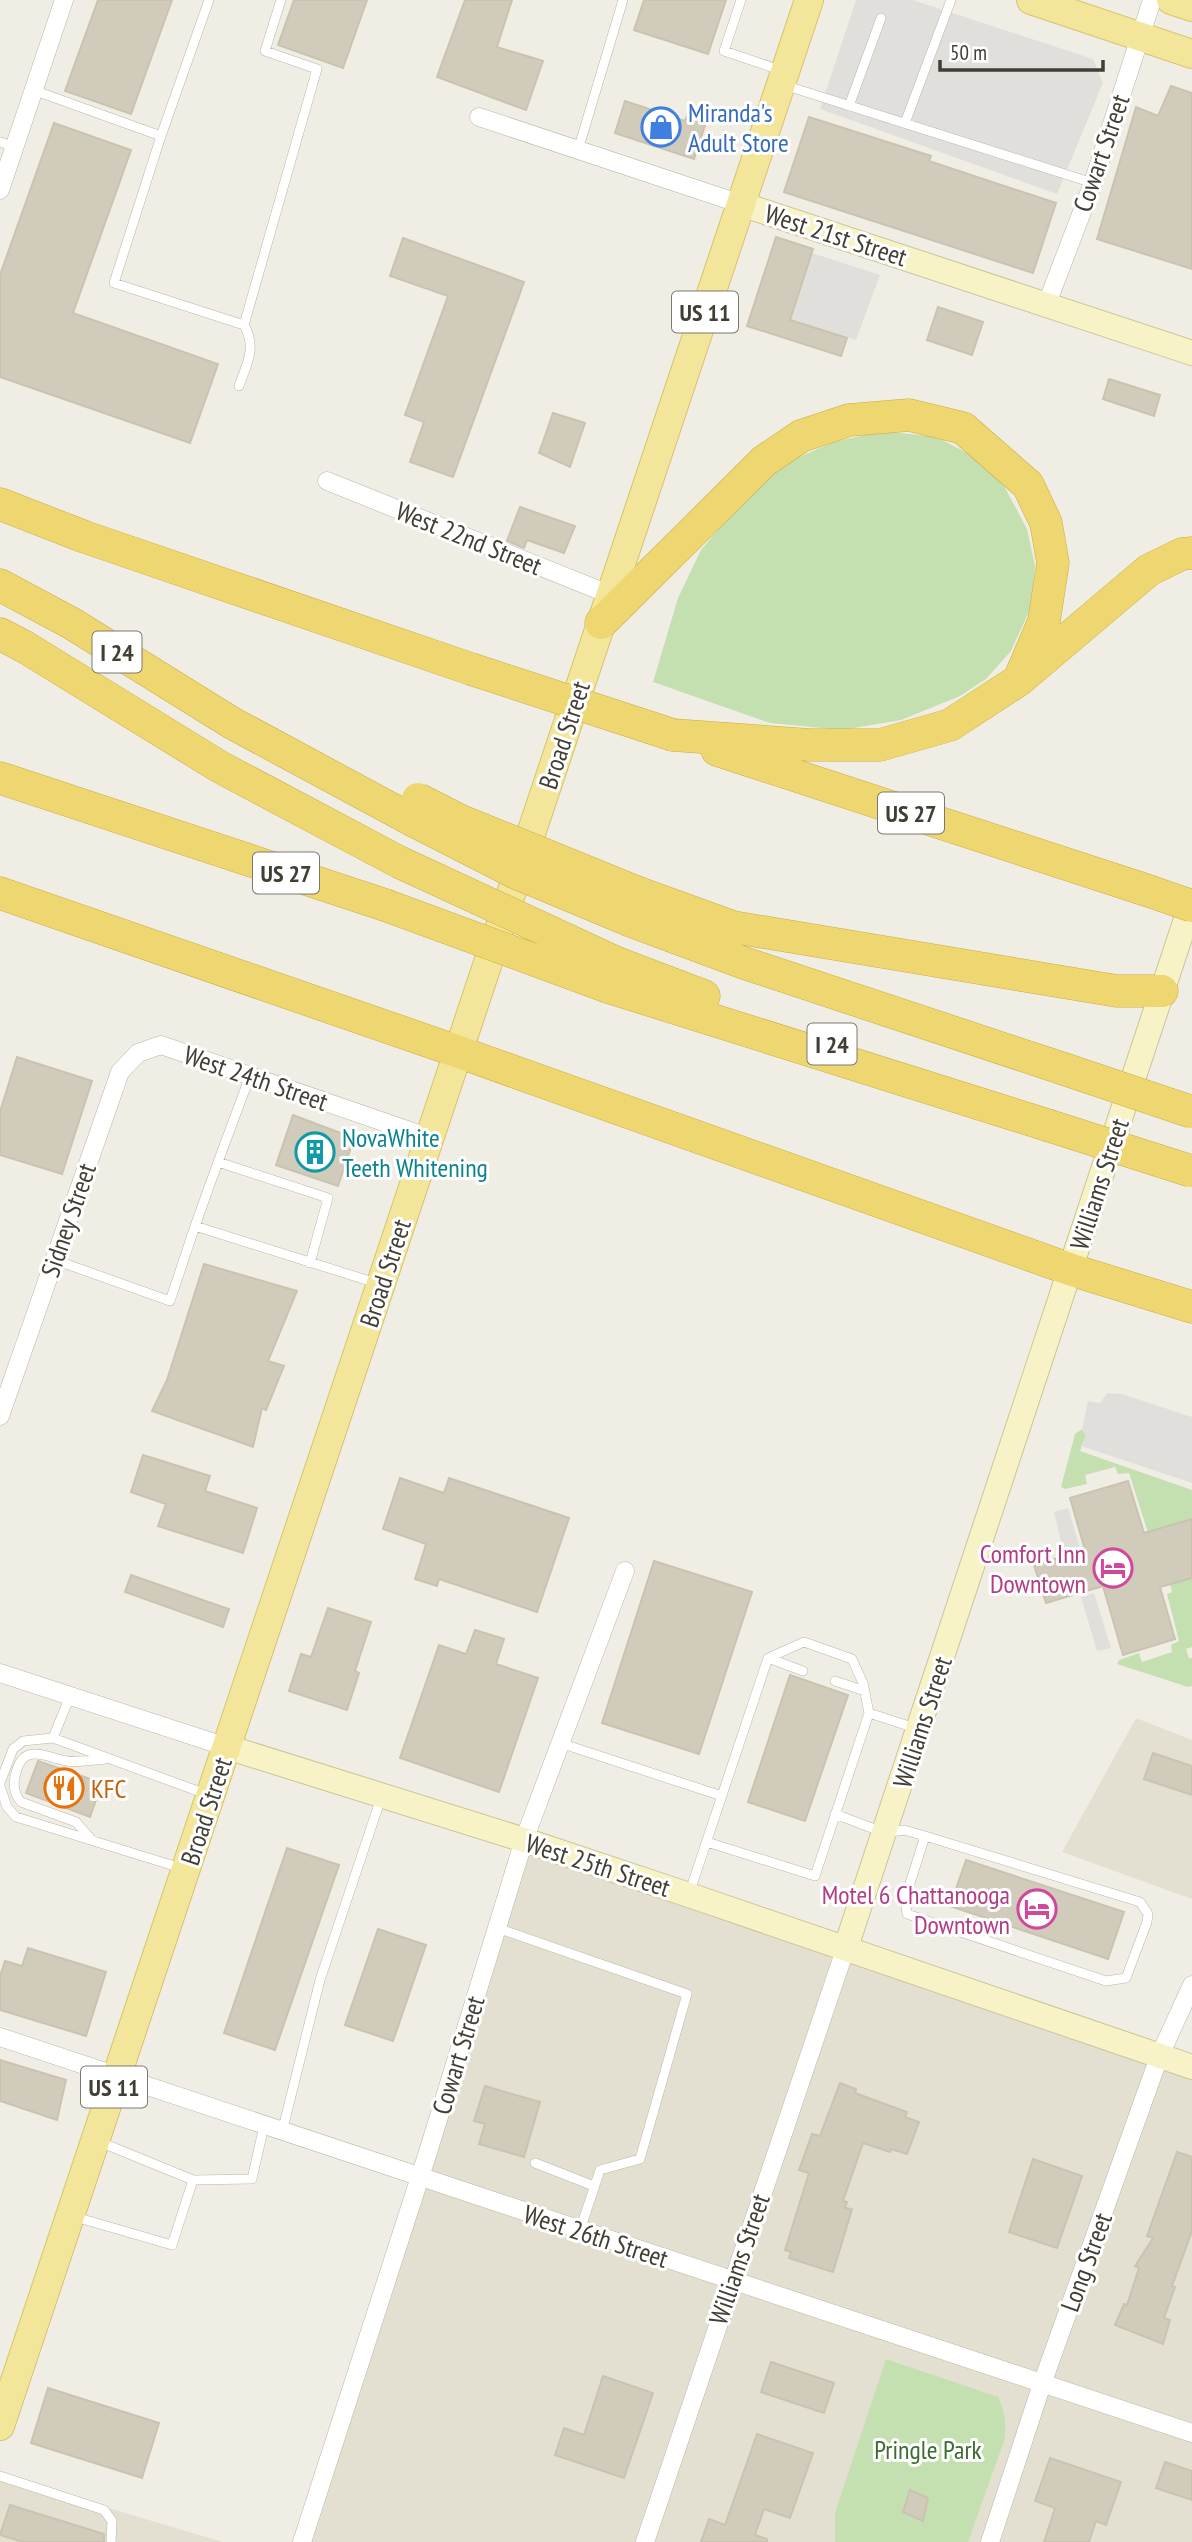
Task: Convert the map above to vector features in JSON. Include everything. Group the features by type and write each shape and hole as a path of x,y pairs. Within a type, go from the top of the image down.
{"highway":[{"path":"606,609 764,461 801,436 849,420 909,415 963,428 1028,485 1046,523 1053,563 1044,621 1019,680"},
{"name":"US 27","path":"0,504 136,555 471,669 1192,903"},
{"path":"673,735 810,745 880,745 950,725 1019,680 1149,570 1182,554 1192,553"},
{"name":"I 24","path":"0,585 415,810 516,873 635,907 744,963 1192,1112"},
{"name":"I 24","path":"0,634 26,647 220,767 612,975"},
{"name":"US 27","path":"0,778 386,905 612,975 1047,1125 1191,1171"},
{"path":"0,893 459,1052 1072,1270 1192,1307"},
{"path":"635,907 733,927 1117,991 1161,991"}],"main road":[{"path":"1031,0 1192,54"},
{"path":"1171,0 1192,7"},
{"name":"Broad Street","path":"0,2426 6,2390 70,2216 117,2077 783,78 805,3"}],"street":[{"path":"0,190 7,144 33,90 64,0"},
{"name":"Cowart Street","path":"1046,306 1093,183 1152,0"},
{"name":"West 21st Street","path":"480,117 1192,353"},
{"name":"West 22nd Street","path":"327,481 606,609"},
{"name":"Williams Street","path":"645,2542 920,1729 1192,903"},
{"name":"West 24th Street","path":"161,1045 430,1138"},
{"name":"Sidney Street","path":"0,1416 120,1072 138,1053 161,1045"},
{"name":"Cowart Street","path":"302,2542 524,1840 625,1571"},
{"name":"West 25th Street","path":"0,1673 524,1840 846,1947 1192,2067"},
{"name":"Long Street","path":"990,2542 1042,2384 1159,2057 1192,1985"},
{"name":"West 26th Street","path":"0,2037 1192,2433"}],"lane":[{"path":"209,0 161,136 114,283 244,326 252,338 250,354 239,386"},
{"path":"244,326 317,69 264,51 281,0"},
{"path":"578,150 623,0"},
{"path":"741,0 724,51 849,106 1093,183"},
{"path":"905,123 951,0"},
{"path":"849,106 881,18"},
{"path":"33,90 161,136"},
{"path":"55,1260 170,1301 250,1076"},
{"path":"218,1162 328,1198 310,1263"},
{"path":"195,1226 381,1285"},
{"path":"689,1895 706,1842 768,1658 804,1642 852,1659 865,1691 869,1713 815,1876 706,1842"},
{"path":"768,1658 803,1671"},
{"path":"835,1681 865,1691"},
{"path":"53,1738 69,1696"},
{"path":"869,1713 920,1729"},
{"path":"186,1870 16,1816 7,1807 0,1785 2,1773 13,1749 23,1741 53,1738 211,1795"},
{"path":"560,1743 722,1796"},
{"path":"91,1839 76,1822 21,1802 14,1790 16,1771 22,1761 31,1754 43,1753 67,1761 110,1759"},
{"path":"282,2132 320,1980 382,1796"},
{"path":"835,1814 885,1833 904,1829 1140,1902 1148,1914 1147,1922 1126,1978 1106,1981 907,1914 905,1899 925,1836"},
{"path":"497,1928 687,1994 640,2159 600,2170 580,2230"},
{"path":"95,2141 193,2180 251,2179 264,2126"},
{"path":"535,2163 594,2186"},
{"path":"70,2216 172,2245 193,2180"},
{"path":"0,2476 104,2510 113,2521 111,2542"}],"shaded area":[{"path":"856,0 913,0 1093,59 1103,83 1057,194 820,109"},
{"path":"812,253 880,275 856,340 790,320"},
{"path":"1107,1393 1122,1394 1192,1417 1192,1483 1081,1446 1086,1435 1082,1429 1088,1401 1100,1403"},
{"path":"1068,1508 1080,1548 1064,1553 1054,1512"},
{"path":"1094,1593 1111,1648 1097,1651 1081,1597"},
{"path":"1136,1718 1192,1740 1192,1899 1062,1852"},
{"path":"524,1840 1192,2067 1192,2542 302,2542"},
{"path":"0,2476 223,2542 0,2542"}],"green space":[{"path":"882,431 936,437 973,456 1002,482 1027,529 1035,566 1031,607 1011,651 986,679 960,696 901,720 842,730 770,723 653,682 678,598 701,550 741,503 780,465 834,442"},
{"path":"1082,1429 1086,1435 1080,1451 1192,1490 1192,1519 1156,1529 1151,1542 1129,1473 1118,1474 1115,1467 1085,1475 1087,1484 1065,1489 1061,1487 1075,1434"},
{"path":"1192,1578 1192,1647 1186,1649 1189,1658 1192,1658 1192,1686 1117,1664 1119,1660 1139,1653 1142,1662 1172,1652 1171,1645 1179,1641 1167,1594 1172,1592 1170,1584"},
{"name":"Pringle Park","path":"886,2359 998,2397 1005,2418 1004,2441 968,2542 835,2542 835,2513"}],"building":[{"path":"98,0 172,0 131,114 65,91"},
{"path":"294,0 367,0 343,68 278,45"},
{"path":"465,0 512,0 497,47 543,61 526,110 437,77"},
{"path":"644,0 726,0 708,54 634,30"},
{"path":"1171,86 1192,93 1192,269 1097,239 1136,107 1158,116"},
{"name":"Miranda's Adult Store","path":"625,101 685,121 689,110 708,116 694,159 615,133"},
{"path":"809,117 931,156 929,161 1056,203 1033,273 784,192"},
{"path":"54,123 131,150 73,313 218,364 190,443 0,377 0,275"},
{"path":"776,237 813,249 790,320 847,338 841,356 747,326"},
{"path":"403,238 524,282 453,477 410,462 424,422 405,415 448,296 390,276"},
{"path":"938,307 983,322 972,355 927,340"},
{"path":"1109,379 1160,395 1154,416 1103,399"},
{"path":"553,413 585,423 570,467 539,453"},
{"path":"520,507 575,526 564,553 527,540 524,548 507,541"},
{"path":"17,1057 92,1081 62,1174 0,1155 0,1112"},
{"name":"NovaWhite Teeth Whitening","path":"293,1115 354,1138 338,1186 276,1165"},
{"path":"204,1264 297,1291 268,1361 284,1366 266,1410 262,1408 253,1447 152,1411 167,1380"},
{"path":"143,1455 210,1476 205,1491 257,1508 243,1553 158,1526 166,1504 131,1492"},
{"path":"400,1478 444,1493 449,1478 569,1518 537,1612 439,1579 437,1586 415,1579 426,1544 383,1529"},
{"name":"Comfort Inn Downtown","path":"1128,1481 1144,1533 1192,1519 1192,1578 1160,1587 1175,1639 1123,1655 1103,1586 1046,1603 1034,1565 1085,1550 1070,1498"},
{"path":"654,1561 752,1592 699,1754 602,1723"},
{"path":"131,1575 229,1609 223,1627 125,1592"},
{"path":"328,1608 371,1622 355,1671 359,1673 347,1710 289,1691 301,1654 311,1657"},
{"path":"475,1630 504,1639 496,1664 538,1678 499,1792 400,1758 439,1645 466,1654"},
{"path":"790,1675 848,1695 805,1821 748,1802"},
{"path":"1153,1753 1192,1766 1192,1795 1144,1779"},
{"name":"KFC","path":"38,1761 102,1783 90,1817 26,1793"},
{"path":"287,1848 339,1865 275,2050 224,2033"},
{"name":"Motel 6 Chattanooga Downtown","path":"966,1860 1124,1912 1108,1959 950,1906"},
{"path":"378,1929 426,1945 393,2041 345,2025"},
{"path":"28,1948 106,1972 86,2036 0,2010 0,1976 5,1961 22,1966"},
{"path":"0,2060 66,2080 57,2120 0,2101"},
{"path":"840,2083 856,2089 855,2093 907,2112 905,2117 919,2122 907,2154 891,2149 890,2152 863,2143 843,2201 847,2202 845,2208 852,2209 833,2272 789,2258 791,2252 785,2250 809,2173 799,2170 812,2134 820,2136"},
{"path":"485,2086 540,2102 524,2157 479,2144 485,2124 474,2121"},
{"path":"1177,2152 1192,2157 1192,2231 1172,2286 1175,2287 1164,2318 1170,2320 1163,2344 1115,2325 1124,2304 1127,2305 1139,2268 1135,2266 1153,2238 1147,2236"},
{"path":"1033,2159 1082,2176 1057,2248 1009,2232"},
{"path":"771,2362 834,2383 824,2413 761,2392"},
{"path":"603,2376 653,2393 624,2478 555,2455 564,2428 584,2435"},
{"path":"48,2388 159,2423 142,2478 31,2443"},
{"path":"757,2434 813,2453 790,2518 764,2509 755,2535 767,2539 767,2542 701,2542 709,2519 725,2525"},
{"path":"1050,2458 1121,2482 1106,2525 1096,2521 1089,2542 1044,2542 1055,2508 1035,2501"},
{"path":"1165,2462 1192,2471 1192,2500 1156,2488"},
{"path":"910,2490 928,2498 923,2521 903,2512"},
{"path":"10,2505 104,2534 104,2542 23,2542 0,2535"}],"place":[{"name":"Miranda's Adult Store","path":"661,127"},
{"name":"NovaWhite Teeth Whitening","path":"315,1152"},
{"name":"Comfort Inn Downtown","path":"1113,1568"},
{"name":"KFC","path":"64,1788"},
{"name":"Motel 6 Chattanooga Downtown","path":"1037,1909"}]}
